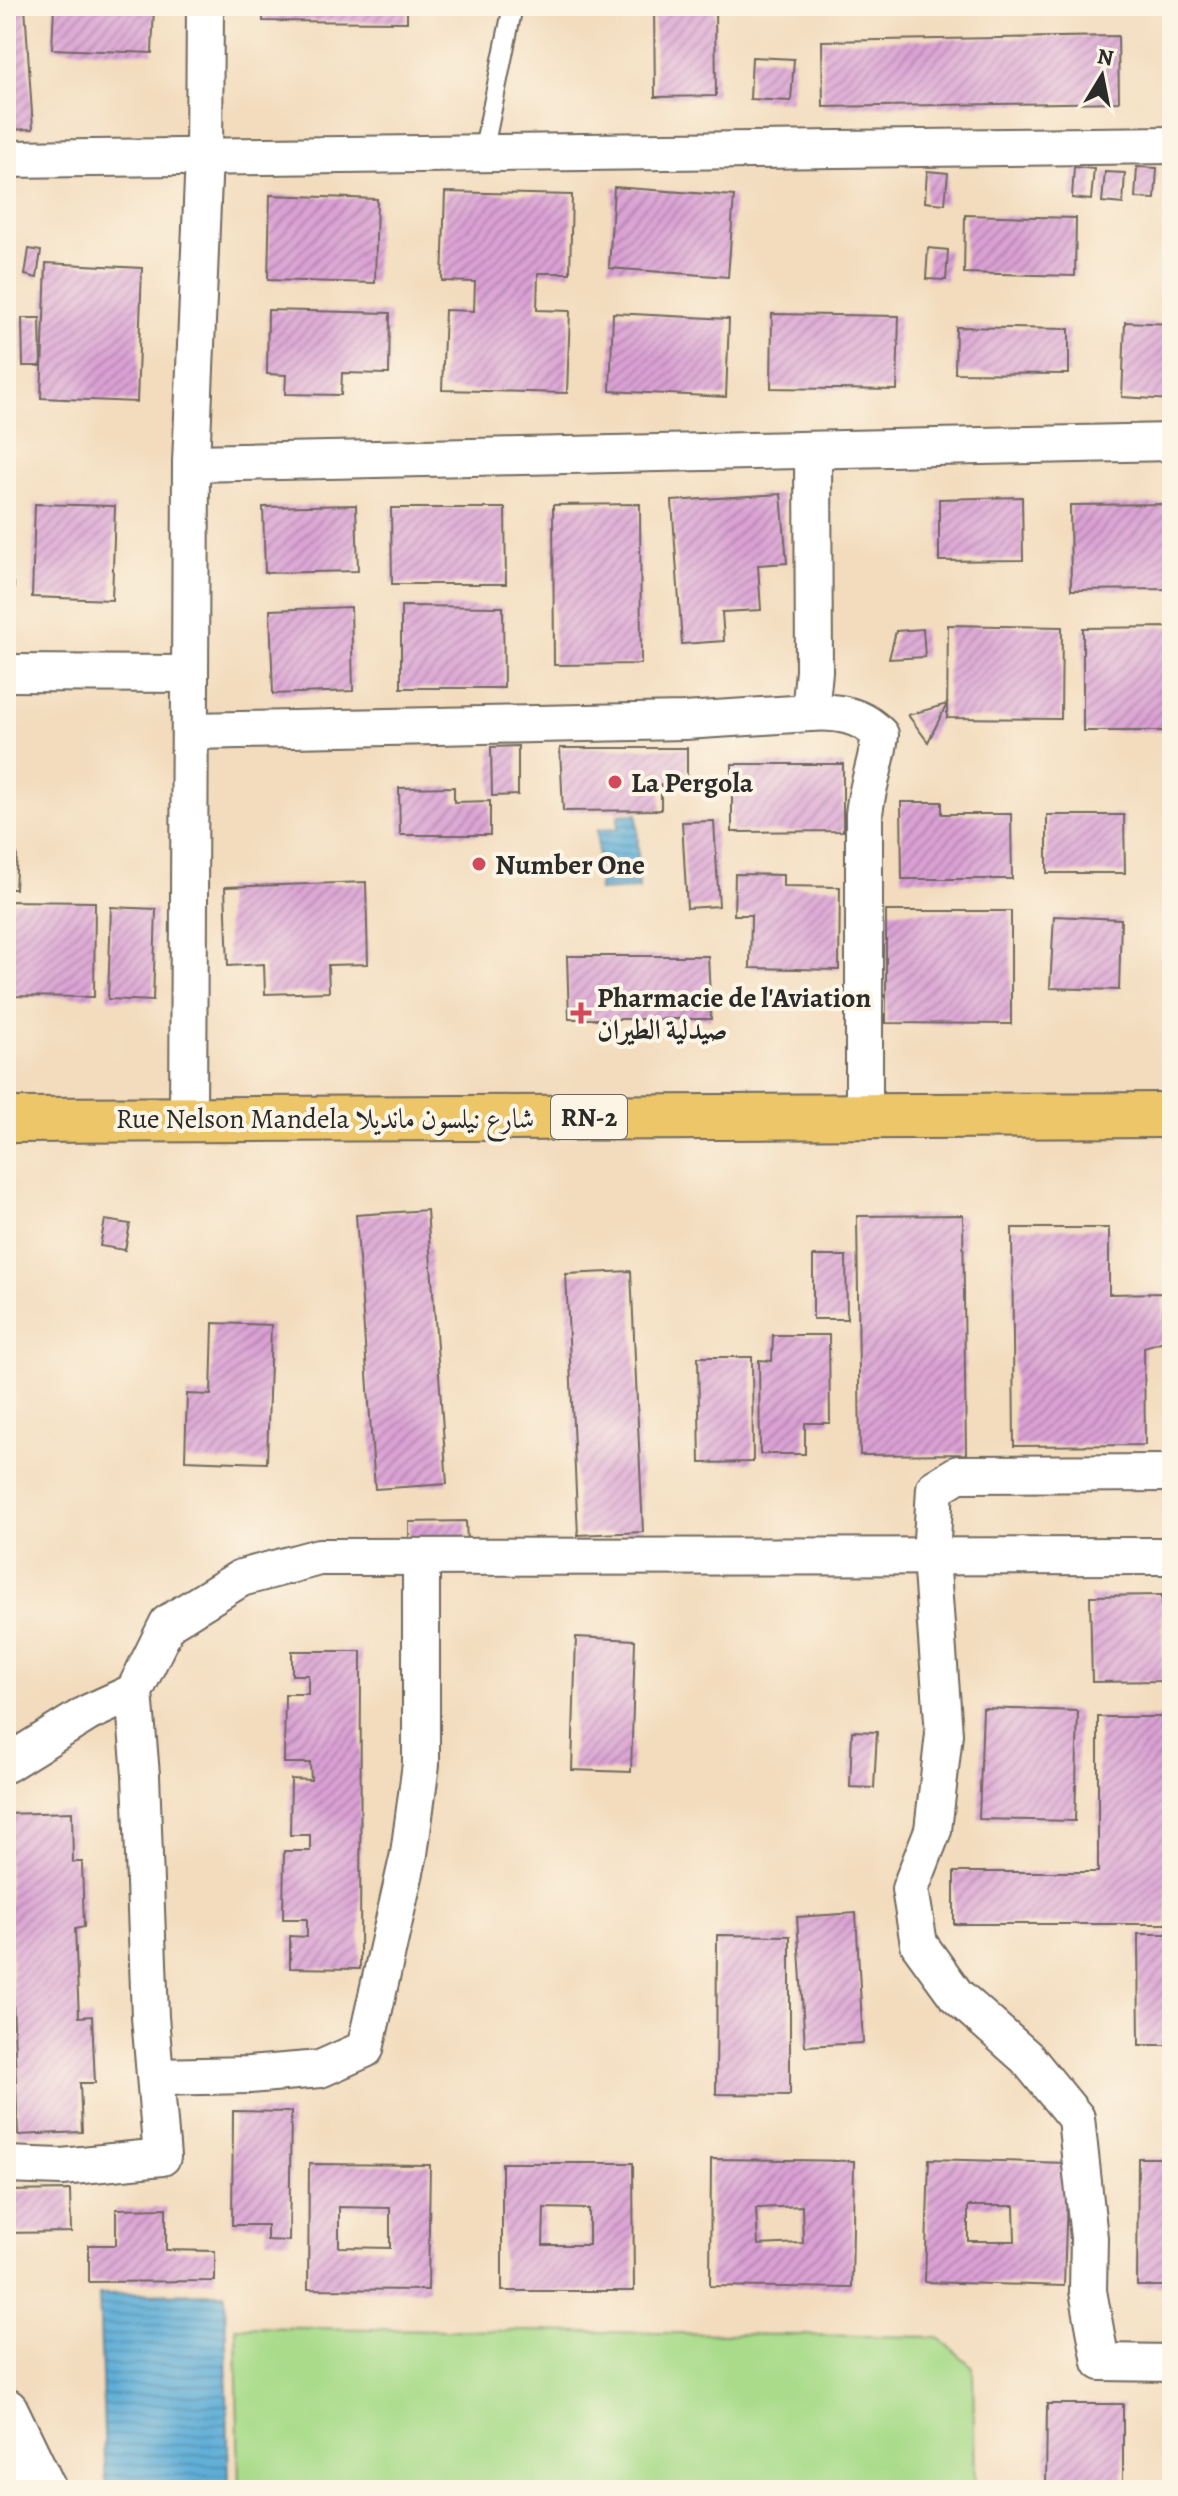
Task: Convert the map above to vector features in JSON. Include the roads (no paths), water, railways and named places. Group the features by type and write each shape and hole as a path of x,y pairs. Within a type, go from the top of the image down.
{"main road":[{"name":"Rue Nelson Mandela شارع نيلسون مانديلا","path":"6,1120 1172,1115"}],"street":[{"path":"188,1119 191,463 204,156 205,6"},
{"path":"6,159 1172,145"},
{"path":"191,463 1172,442"},
{"path":"810,713 814,671 813,450"},
{"path":"6,673 189,674"},
{"path":"191,731 684,721 829,711 869,723 880,735 878,754 866,790 864,814 864,1116"},
{"path":"1172,1473 958,1474 935,1488 931,1557 944,1734 933,1830 910,1889 919,1944 956,1995 1027,2058 1076,2118 1089,2238 1088,2291 1101,2362 1172,2363"},
{"path":"6,2165 62,2167 162,2157 149,2002 141,1775 134,1692 168,1623 241,1578 319,1557 1172,1556"},
{"path":"156,2077 249,2075 320,2069 365,2049 409,1854 421,1764 421,1558"},
{"path":"6,1764 88,1713 134,1692"},
{"path":"6,2411 44,2490"}],"lane":[{"path":"483,153 513,6"}],"water":[{"path":"637,814 639,889 599,891 597,830 618,829 618,815"},
{"path":"225,2293 229,2490 106,2490 99,2294"}],"place":[{"name":"La Pergola","path":"615,782"},
{"name":"Number One","path":"479,864"},
{"name":"Pharmacie de l'Aviation صيدلية الطيران","path":"581,1013"}]}
